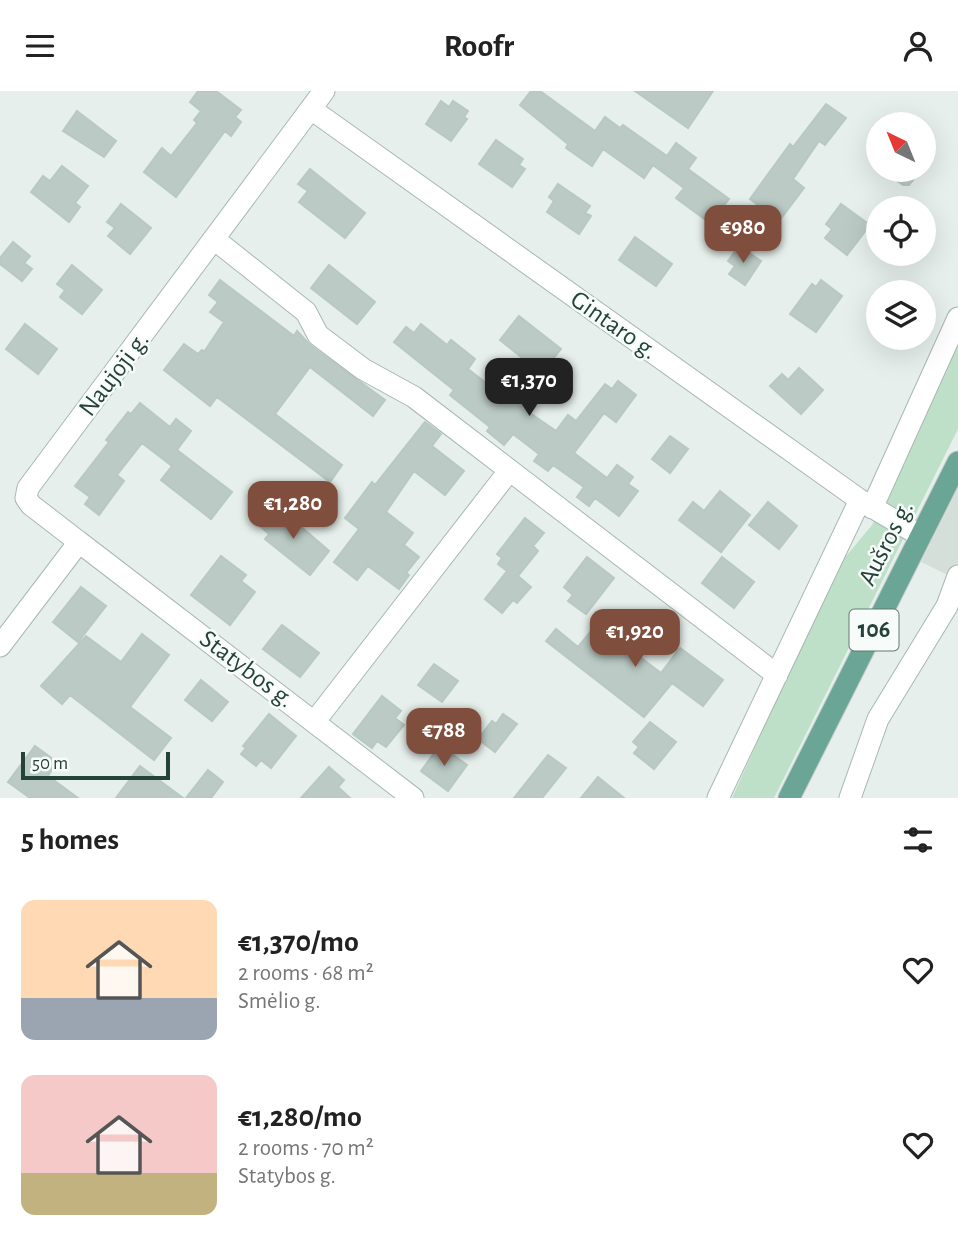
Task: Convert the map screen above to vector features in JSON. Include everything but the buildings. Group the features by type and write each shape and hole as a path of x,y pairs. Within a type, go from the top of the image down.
{"main road":[{"name":"Aušros g.","path":"789,798 958,462"}],"street":[{"name":"Naujoji g.","path":"79,542 31,505 26,498 28,488 324,91"},
{"name":"Gintaro g.","path":"311,109 866,504 921,536"},
{"path":"214,239 306,312 318,334 363,369 414,397 777,675"},
{"path":"718,798 844,528 866,504 958,318"},
{"path":"316,721 509,471"},
{"path":"0,646 79,542"},
{"name":"Statybos g.","path":"79,542 316,721 413,798"},
{"path":"850,798 878,719 947,606 958,576"}],"shaded area":[{"path":"958,488 958,580 921,562"}],"green space":[{"path":"958,337 958,429 774,798 732,798 837,567 872,525"}]}
